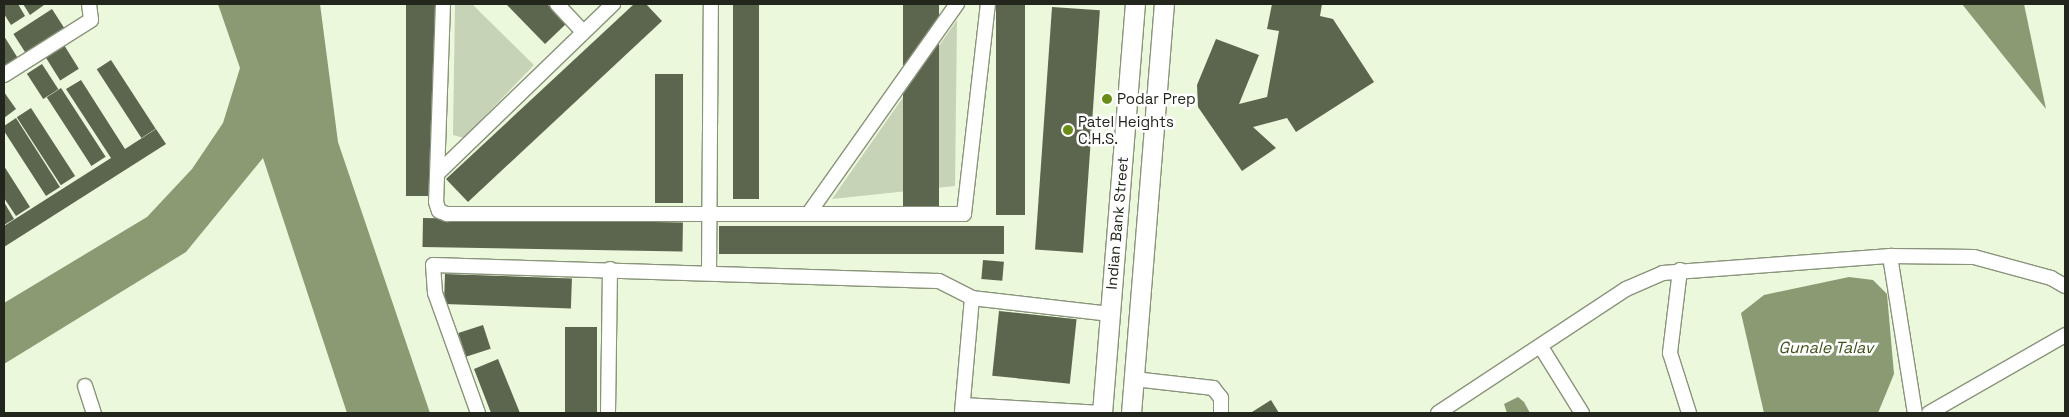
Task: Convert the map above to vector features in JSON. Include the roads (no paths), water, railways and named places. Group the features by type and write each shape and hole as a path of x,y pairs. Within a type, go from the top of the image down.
{"street":[{"path":"4,74 91,20 89,4"},
{"path":"443,4 436,202 439,211 447,214 964,214 988,4"},
{"path":"557,4 584,32"},
{"path":"437,174 613,4"},
{"path":"709,272 711,4"},
{"path":"808,213 956,4"},
{"name":"Indian Bank Street","path":"1102,413 1134,4"},
{"name":"Indian Bank Street","path":"1131,413 1164,4"},
{"path":"1890,256 1915,413"},
{"path":"1438,413 1541,347 1626,289 1663,273 1680,270 1890,256 1974,257 2051,278 2065,286"},
{"path":"478,413 435,293 433,265 709,272 940,281 972,298 1110,314"},
{"path":"608,413 610,269"},
{"path":"1680,270 1670,353 1688,413"},
{"path":"972,298 962,409 1102,413"},
{"path":"1930,413 2065,335"},
{"path":"1541,347 1582,413"},
{"path":"1134,379 1212,388 1221,398 1221,413"},
{"path":"85,386 94,413"}],"water":[{"path":"218,4 320,4 338,142 430,413 347,413 263,158 186,252 4,364 4,303 147,217 192,169 223,123 240,68"},
{"path":"1962,4 2024,4 2046,109"},
{"name":"Gunale Talav","path":"1849,277 1873,280 1887,294 1894,374 1878,413 1764,413 1741,313 1764,295"},
{"path":"1518,397 1524,402 1530,413 1507,413 1504,404"}],"place":[{"name":"Podar Prep","path":"1107,99"},
{"name":"Patel Heights C.H.S.","path":"1068,130"}]}
